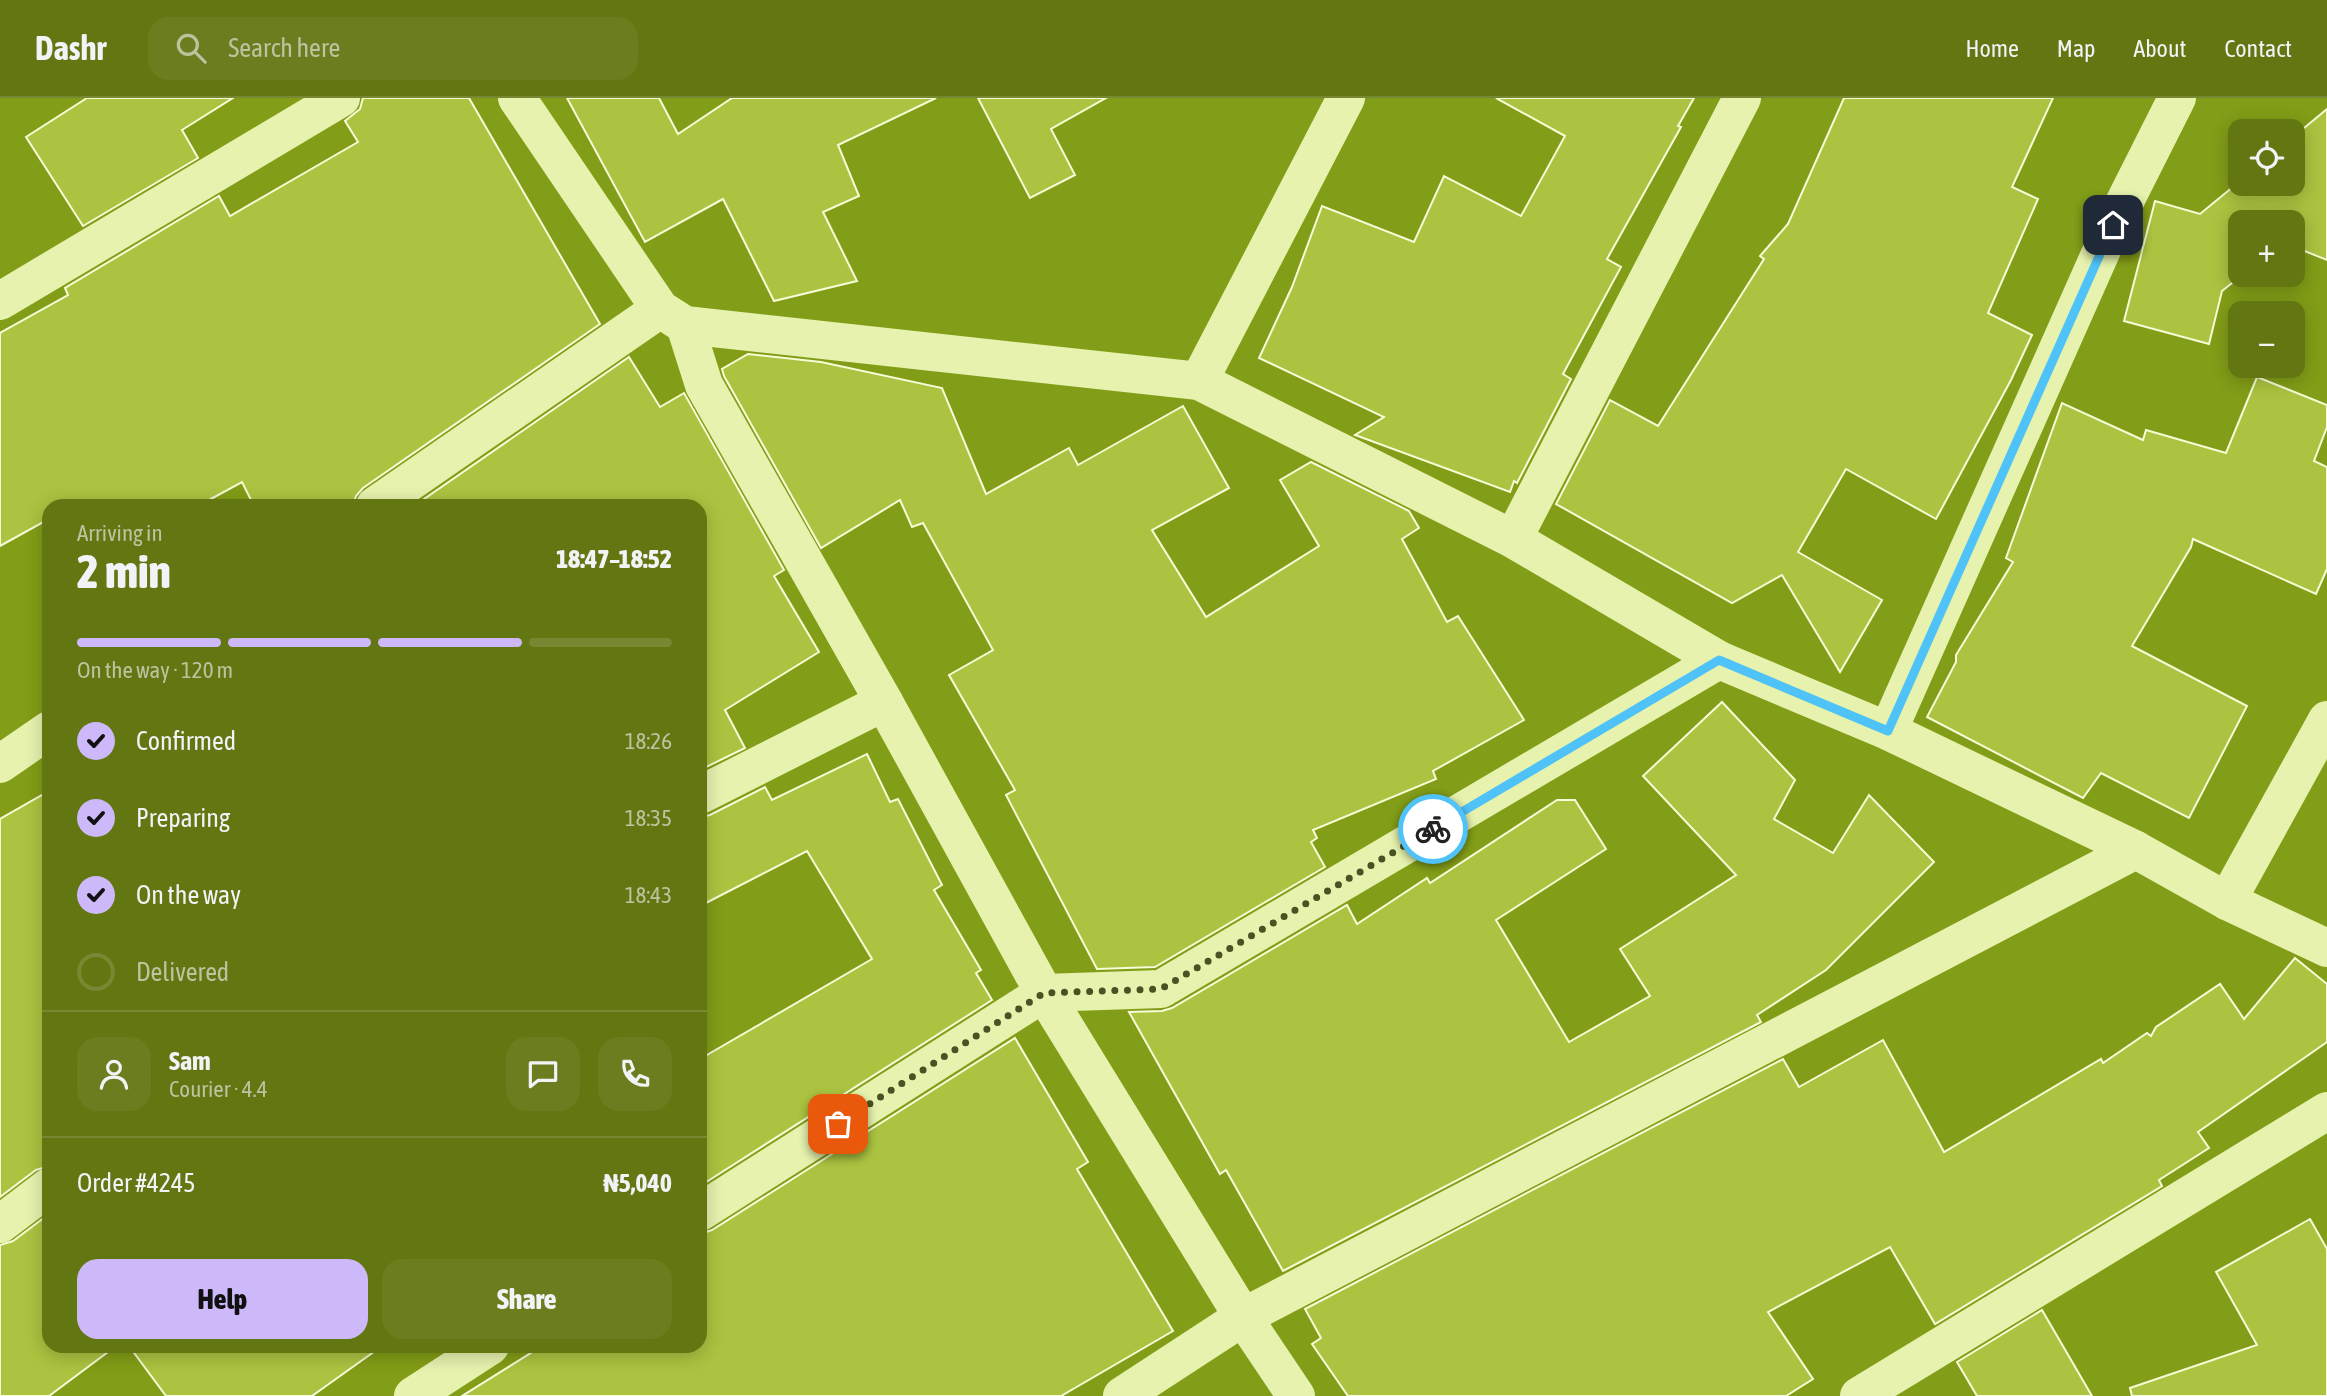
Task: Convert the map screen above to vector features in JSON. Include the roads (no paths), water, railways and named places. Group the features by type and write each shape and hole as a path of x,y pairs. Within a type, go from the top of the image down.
{"street":[{"path":"0,301 341,98"},
{"path":"517,98 672,317 704,385 884,702 1044,993 1243,1317 1296,1396"},
{"path":"1199,381 1346,98"},
{"path":"1513,539 1742,98"},
{"path":"1888,731 2113,225 2177,98"},
{"path":"385,499 672,317 1199,381 1513,539 1719,660 1888,731 2136,850 2227,901 2327,948"},
{"path":"707,1208 1044,993 1161,989 1719,660"},
{"path":"707,791 884,702"},
{"path":"2227,901 2327,720"},
{"path":"0,764 42,735"},
{"path":"1122,1396 1243,1317 2136,850"},
{"path":"1860,1396 2327,1111"},
{"path":"0,1224 42,1192"},
{"path":"413,1396 479,1353"}]}
